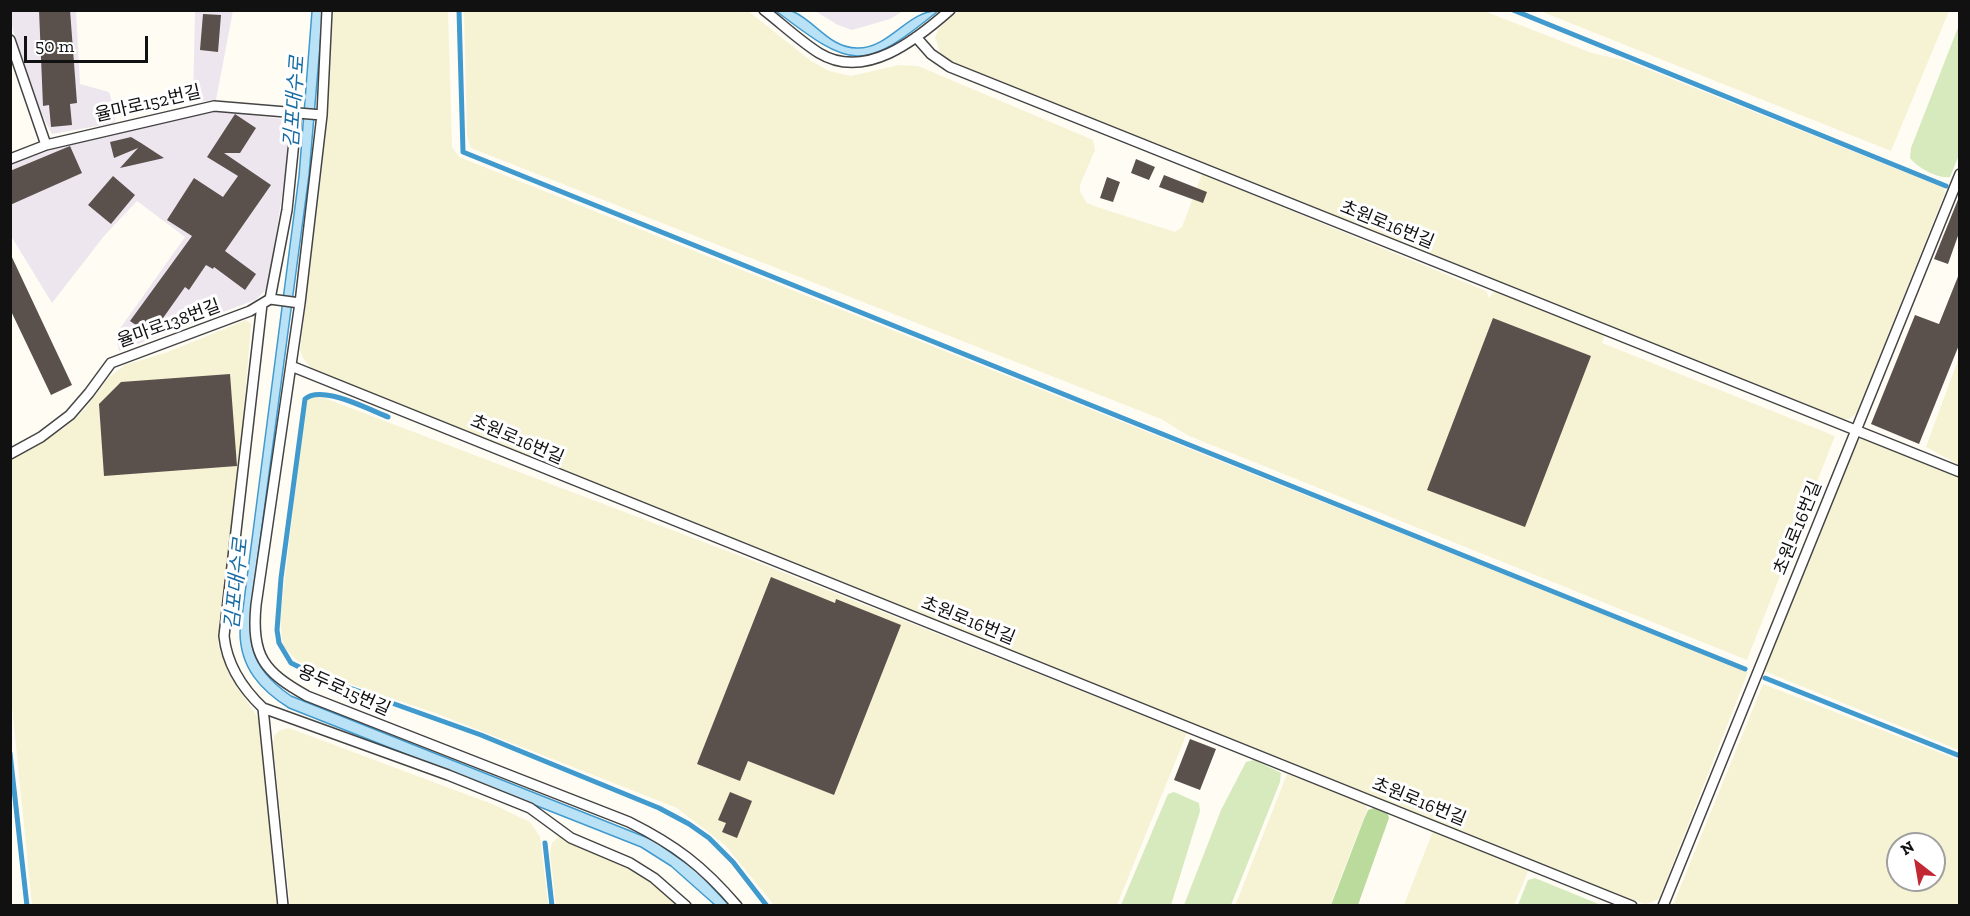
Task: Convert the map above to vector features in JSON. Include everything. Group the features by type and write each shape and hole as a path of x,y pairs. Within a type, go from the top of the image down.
{"lane":[{"path":"300,303 322,115 327,10"},
{"path":"764,10 820,53 835,59 857,63 901,48 950,10"},
{"name":"초원로16번길","path":"916,37 931,54 950,67 1855,430"},
{"path":"10,40 46,145"},
{"name":"율마로152번길","path":"10,159 46,145 214,106 322,115"},
{"path":"297,112 285,221 266,301 224,636 226,653 233,671 249,694 263,708 448,775 530,808 571,838 630,863 654,878 686,906"},
{"name":"초원로16번길","path":"1663,906 1959,174"},
{"name":"율마로138번길","path":"10,454 41,437 70,415 111,363 266,301 300,303"},
{"name":"용두로15번길","path":"300,303 253,631 265,666 286,684 307,696 629,822 666,840 701,866 737,906"},
{"name":"초원로16번길","path":"291,366 1632,906"},
{"path":"1855,430 1959,472"},
{"path":"263,708 283,906"}],"shaded area":[{"path":"960,10 1484,11 1592,53 1627,61 1944,188 1945,193 1856,414 1849,419 1842,419 949,61 940,53 935,37 939,28"},
{"path":"10,11 76,11 80,84 109,92 116,116 114,123 52,134 34,100 11,23"},
{"path":"195,11 233,11 216,100 193,102"},
{"path":"333,11 448,11 452,147 459,157 1748,672 1659,899 1646,904 1626,898 311,368 300,350 326,132"},
{"path":"464,11 748,11 811,61 829,71 851,76 899,65 918,66 1093,140 1095,150 1080,185 1080,192 1087,203 1097,207 1175,232 1182,227 1202,174 1486,291 1489,298 1495,291 1605,334 1602,343 1835,436 1747,660 1189,436 1161,419 471,148 467,135"},
{"path":"815,11 903,11 890,19 852,30 838,25"},
{"path":"1540,11 1949,11 1891,151"},
{"path":"216,111 291,120 287,163 269,281 264,292 255,300 119,351 117,341 119,330 185,237 137,201 104,236 52,303 11,236 10,165 62,146"},
{"path":"246,320 251,324 239,468 218,646 230,676 258,718 266,769 279,905 32,905 10,686 10,459 64,428 85,409 108,378 125,365 168,352"},
{"path":"1959,357 1959,465 1926,447"},
{"path":"319,396 772,568 1187,733 1117,905 774,905 725,845 677,808 438,714 338,680 298,661 283,647 280,619 305,408 308,399"},
{"path":"1863,438 1959,477 1959,750 1764,671 1855,441"},
{"path":"1763,684 1959,760 1959,905 1673,905"},
{"path":"289,728 492,804 530,822 540,837 548,905 290,905 273,745 274,736 280,730"},
{"path":"1287,774 1365,803 1367,810 1330,905 1235,906"},
{"path":"1433,831 1529,869 1514,905 1404,905"},
{"path":"559,836 644,875 682,905 556,905 550,853 552,843"}],"green space":[{"path":"1959,25 1959,155 1950,177 1945,177 1928,172 1910,158 1911,148"},
{"path":"1254,760 1281,773 1280,782 1231,905 1184,905 1221,810 1246,762"},
{"path":"1174,792 1199,803 1200,811 1171,905 1121,905 1168,794"},
{"path":"1374,808 1387,812 1389,818 1358,905 1331,905 1364,819 1368,810"},
{"path":"1535,878 1601,905 1518,905 1528,880"}],"water":[{"path":"312,11 323,11 309,175 252,604 251,635 257,661 276,684 291,696 653,840 697,871 729,905 715,905 671,866 641,847 289,708 261,685 248,667 241,645 240,632 299,176"},
{"path":"776,11 792,11 839,44 857,48 868,47 879,42 917,16 938,11 891,45 873,54 857,56 841,53 823,44"}],"building":[{"path":"39,10 70,10 77,103 70,104 72,125 51,127 49,105 43,106"},
{"path":"203,14 221,15 218,52 200,50"},
{"path":"235,114 256,128 240,153 224,153 271,185 225,251 256,274 245,290 214,267 213,269 206,265 189,290 185,287 151,335 130,321 192,236 167,220 194,178 223,197 238,176 207,157"},
{"path":"131,137 164,158 120,168 138,148 114,158 110,142"},
{"path":"70,146 82,173 10,205 10,171"},
{"path":"1136,159 1155,167 1149,180 1131,173"},
{"path":"1164,175 1207,192 1203,203 1159,187"},
{"path":"113,176 135,195 111,224 88,205"},
{"path":"1107,177 1120,182 1113,202 1100,198"},
{"path":"1959,197 1959,233 1948,264 1934,259"},
{"path":"10,253 72,385 51,395 10,309"},
{"path":"1959,274 1959,345 1919,444 1871,424 1915,315 1939,324"},
{"path":"1493,318 1591,356 1525,527 1427,490"},
{"path":"230,374 237,466 104,476 99,404 121,382"},
{"path":"771,577 835,603 836,599 901,625 834,795 748,761 740,781 697,764"},
{"path":"1190,739 1216,749 1200,790 1174,780"},
{"path":"730,792 752,801 737,838 722,832 726,823 718,820"}],"waterway":[{"path":"459,10 463,152 1745,669"},
{"path":"1513,10 1946,186"},
{"path":"388,417 334,396 312,395 305,399 281,578 277,630 279,643 291,663 322,678 481,735 659,808 709,838 733,862 767,906"},
{"path":"1765,678 1960,756"},
{"path":"10,753 27,906"},
{"path":"545,843 552,906"}],"water label":[{"name":"김포대수로","path":"295,102"},
{"name":"김포대수로","path":"237,584"}]}
